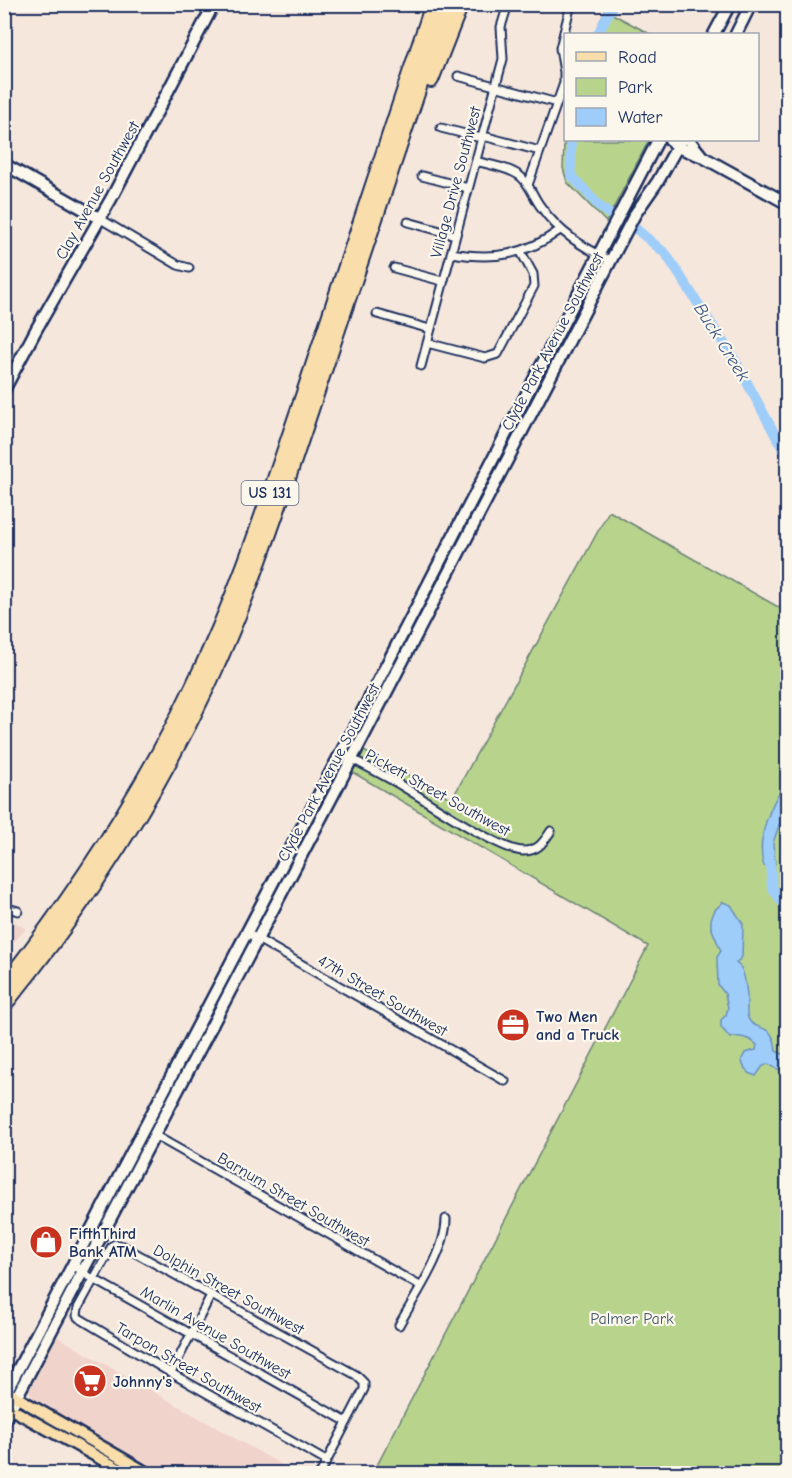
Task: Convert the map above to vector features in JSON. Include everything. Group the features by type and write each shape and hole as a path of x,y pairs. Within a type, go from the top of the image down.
{"highway":[{"path":"397,112 426,4"},
{"name":"US 131","path":"4,985 69,899 122,817 168,736 211,647 256,535 433,4"},
{"name":"US 131","path":"4,1007 88,894 149,798 226,646 258,568 276,516 447,4"},
{"path":"382,198 461,4"}],"main road":[{"name":"Clay Avenue Southwest","path":"4,390 214,4"},
{"path":"714,33 730,4"},
{"path":"737,33 751,4"},
{"path":"723,16 734,20 737,33"},
{"name":"Clyde Park Avenue Southwest","path":"5,1393 369,700 657,141"},
{"path":"690,141 701,156"},
{"path":"676,142 788,204"},
{"name":"Clyde Park Avenue Southwest","path":"4,1421 8,1407 17,1398 83,1273 634,214 658,181 676,142"},
{"path":"4,164 99,218"},
{"path":"519,411 529,417"},
{"path":"444,554 455,560"},
{"path":"369,700 380,706"},
{"path":"192,1064 189,1064 186,1059 193,1035"},
{"path":"5,1393 144,1472"},
{"path":"8,1407 128,1473"}],"street":[{"name":"Village Drive Southwest","path":"421,366 503,59 501,27 508,4"},
{"path":"528,185 564,81 560,48 571,4"},
{"path":"458,76 557,103"},
{"path":"441,128 540,151"},
{"path":"476,161 519,176 528,185 539,206 560,230 577,243 610,261"},
{"path":"422,176 468,188"},
{"path":"99,218 178,265 189,268"},
{"path":"408,222 455,235"},
{"path":"451,253 481,257 521,252 547,240 560,230"},
{"path":"427,343 486,358 498,354 534,286 533,274 521,252"},
{"path":"394,268 442,281"},
{"path":"377,314 430,329"},
{"name":"Pickett Street Southwest","path":"341,753 494,841 515,850 534,849 541,846 552,831"},
{"path":"4,907 18,911"},
{"name":"47th Street Southwest","path":"247,933 505,1081"},
{"name":"Barnum Street Southwest","path":"154,1135 420,1286"},
{"path":"399,1325 443,1241 446,1219"},
{"name":"Dolphin Street Southwest","path":"94,1279 110,1248 118,1244 356,1375 364,1383 364,1389 346,1422"},
{"name":"Marlin Avenue Southwest","path":"74,1264 83,1273 346,1422"},
{"name":"Tarpon Street Southwest","path":"94,1279 78,1308 77,1316 171,1373 326,1461"},
{"path":"171,1373 211,1295"},
{"path":"320,1473 346,1422"}],"shaded area":[{"path":"5,916 26,929 5,951"},
{"path":"54,1335 296,1473 160,1473 34,1401 28,1389"}],"green space":[{"path":"605,10 648,33 594,33"},
{"path":"564,141 648,141 606,222 567,182 563,168"},
{"name":"Palmer Park","path":"609,511 787,612 787,1473 373,1473 648,946 352,772 364,751 452,799"}],"water":[{"path":"787,781 787,802 773,843 775,864 764,866 763,833 775,799"},
{"path":"723,902 731,905 743,924 742,957 736,963 741,968 744,977 748,1018 772,1035 776,1051 787,1056 787,1070 780,1070 768,1064 763,1066 756,1076 750,1074 744,1067 742,1059 745,1053 756,1050 757,1045 744,1038 730,1038 721,1027 721,1020 728,1008 725,994 718,985 717,957 721,951 711,927 711,919 715,910"}],"waterway":[{"name":"Buck Creek","path":"598,33 613,4"},
{"name":"Buck Creek","path":"571,141 571,175 599,206 612,216"},
{"name":"Buck Creek","path":"635,228 666,254 736,362 785,453 788,470"},
{"name":"Buck Creek","path":"769,852 772,887 788,911"}],"place":[{"name":"Two Men and a Truck","path":"513,1025"},
{"name":"FifthThird Bank ATM","path":"46,1242"},
{"name":"Johnny's","path":"90,1381"}]}
